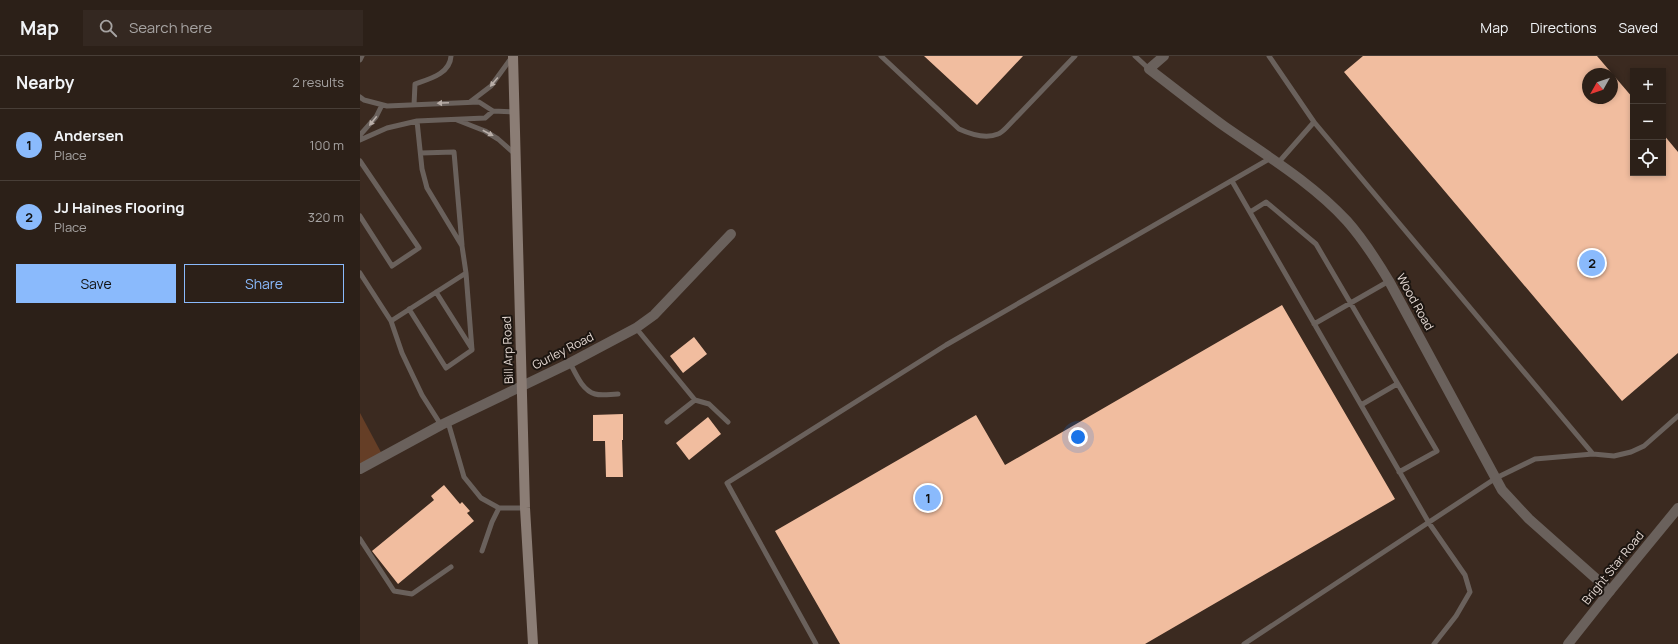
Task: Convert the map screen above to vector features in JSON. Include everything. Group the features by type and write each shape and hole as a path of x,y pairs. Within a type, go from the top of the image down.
{"main road":[{"name":"Bill Arp Road","path":"513,56 525,508 533,644"}],"street":[{"path":"1149,69 1164,56"},
{"name":"Wood Road","path":"1149,69 1223,125 1275,160 1319,194 1348,222 1378,263 1389,281 1502,490 1529,519 1610,591"},
{"name":"Gurley Road","path":"360,469 444,423 570,363 636,328 654,315 731,234"},
{"name":"Bright Star Road","path":"1568,644 1678,508"}],"lane":[{"path":"360,60 362,56"},
{"path":"414,105 415,84 438,75 446,68 451,56"},
{"path":"469,102 491,86 513,56"},
{"path":"881,56 959,129 971,134 984,135 998,134 1006,128 1075,56"},
{"path":"1135,56 1149,69"},
{"path":"1270,56 1314,122 1592,454"},
{"path":"360,97 364,100 387,106 480,102 493,111 515,112"},
{"path":"360,135 376,117 382,105"},
{"path":"360,140 387,128 417,121 485,118 493,111"},
{"path":"454,119 498,139 516,156"},
{"path":"417,121 422,169 427,188 462,246"},
{"path":"816,644 727,483 946,345 1232,181 1275,160 1314,122"},
{"path":"421,153 454,152 472,350"},
{"path":"360,161 419,248 392,266 360,216"},
{"path":"1232,181 1429,523 1465,575 1470,592 1456,616 1434,644"},
{"path":"1250,212 1266,202 1316,244 1437,451 1400,472"},
{"path":"391,320 466,273"},
{"path":"360,274 391,320 402,353 422,395 444,423 464,477 481,498 499,508 525,508"},
{"path":"1314,324 1389,281"},
{"path":"436,292 472,350"},
{"path":"409,309 446,368 472,350"},
{"path":"636,328 695,400 709,404 728,422"},
{"path":"570,363 583,385 588,390 596,394 618,394"},
{"path":"1361,405 1398,384"},
{"path":"667,422 695,400"},
{"path":"1244,644 1496,478 1535,459 1592,454 1614,456 1631,452 1644,446 1678,416"},
{"path":"482,551 492,522 499,508"},
{"path":"360,539 394,591 412,594 451,568"}],"shaded area":[{"path":"360,413 383,456 360,468"}],"building":[{"path":"924,56 1023,56 977,105"},
{"path":"1363,56 1597,56 1607,68 1582,68 1582,104 1618,104 1618,80 1630,94 1630,176 1666,176 1666,138 1678,152 1678,353 1622,401 1344,72"},
{"path":"1282,305 1395,499 1145,644 840,644 775,531 976,415 1005,465"},
{"path":"694,337 707,354 683,373 670,356"},
{"path":"623,414 623,477 606,477 605,441 593,441 593,415"},
{"path":"708,417 721,434 689,460 676,443"},
{"path":"444,485 460,504 462,502 470,511 467,513 474,521 398,584 372,551 434,500 431,496"}],"place":[{"name":"JJ Haines Flooring","path":"1592,263"},
{"name":"Andersen","path":"928,498"}]}
